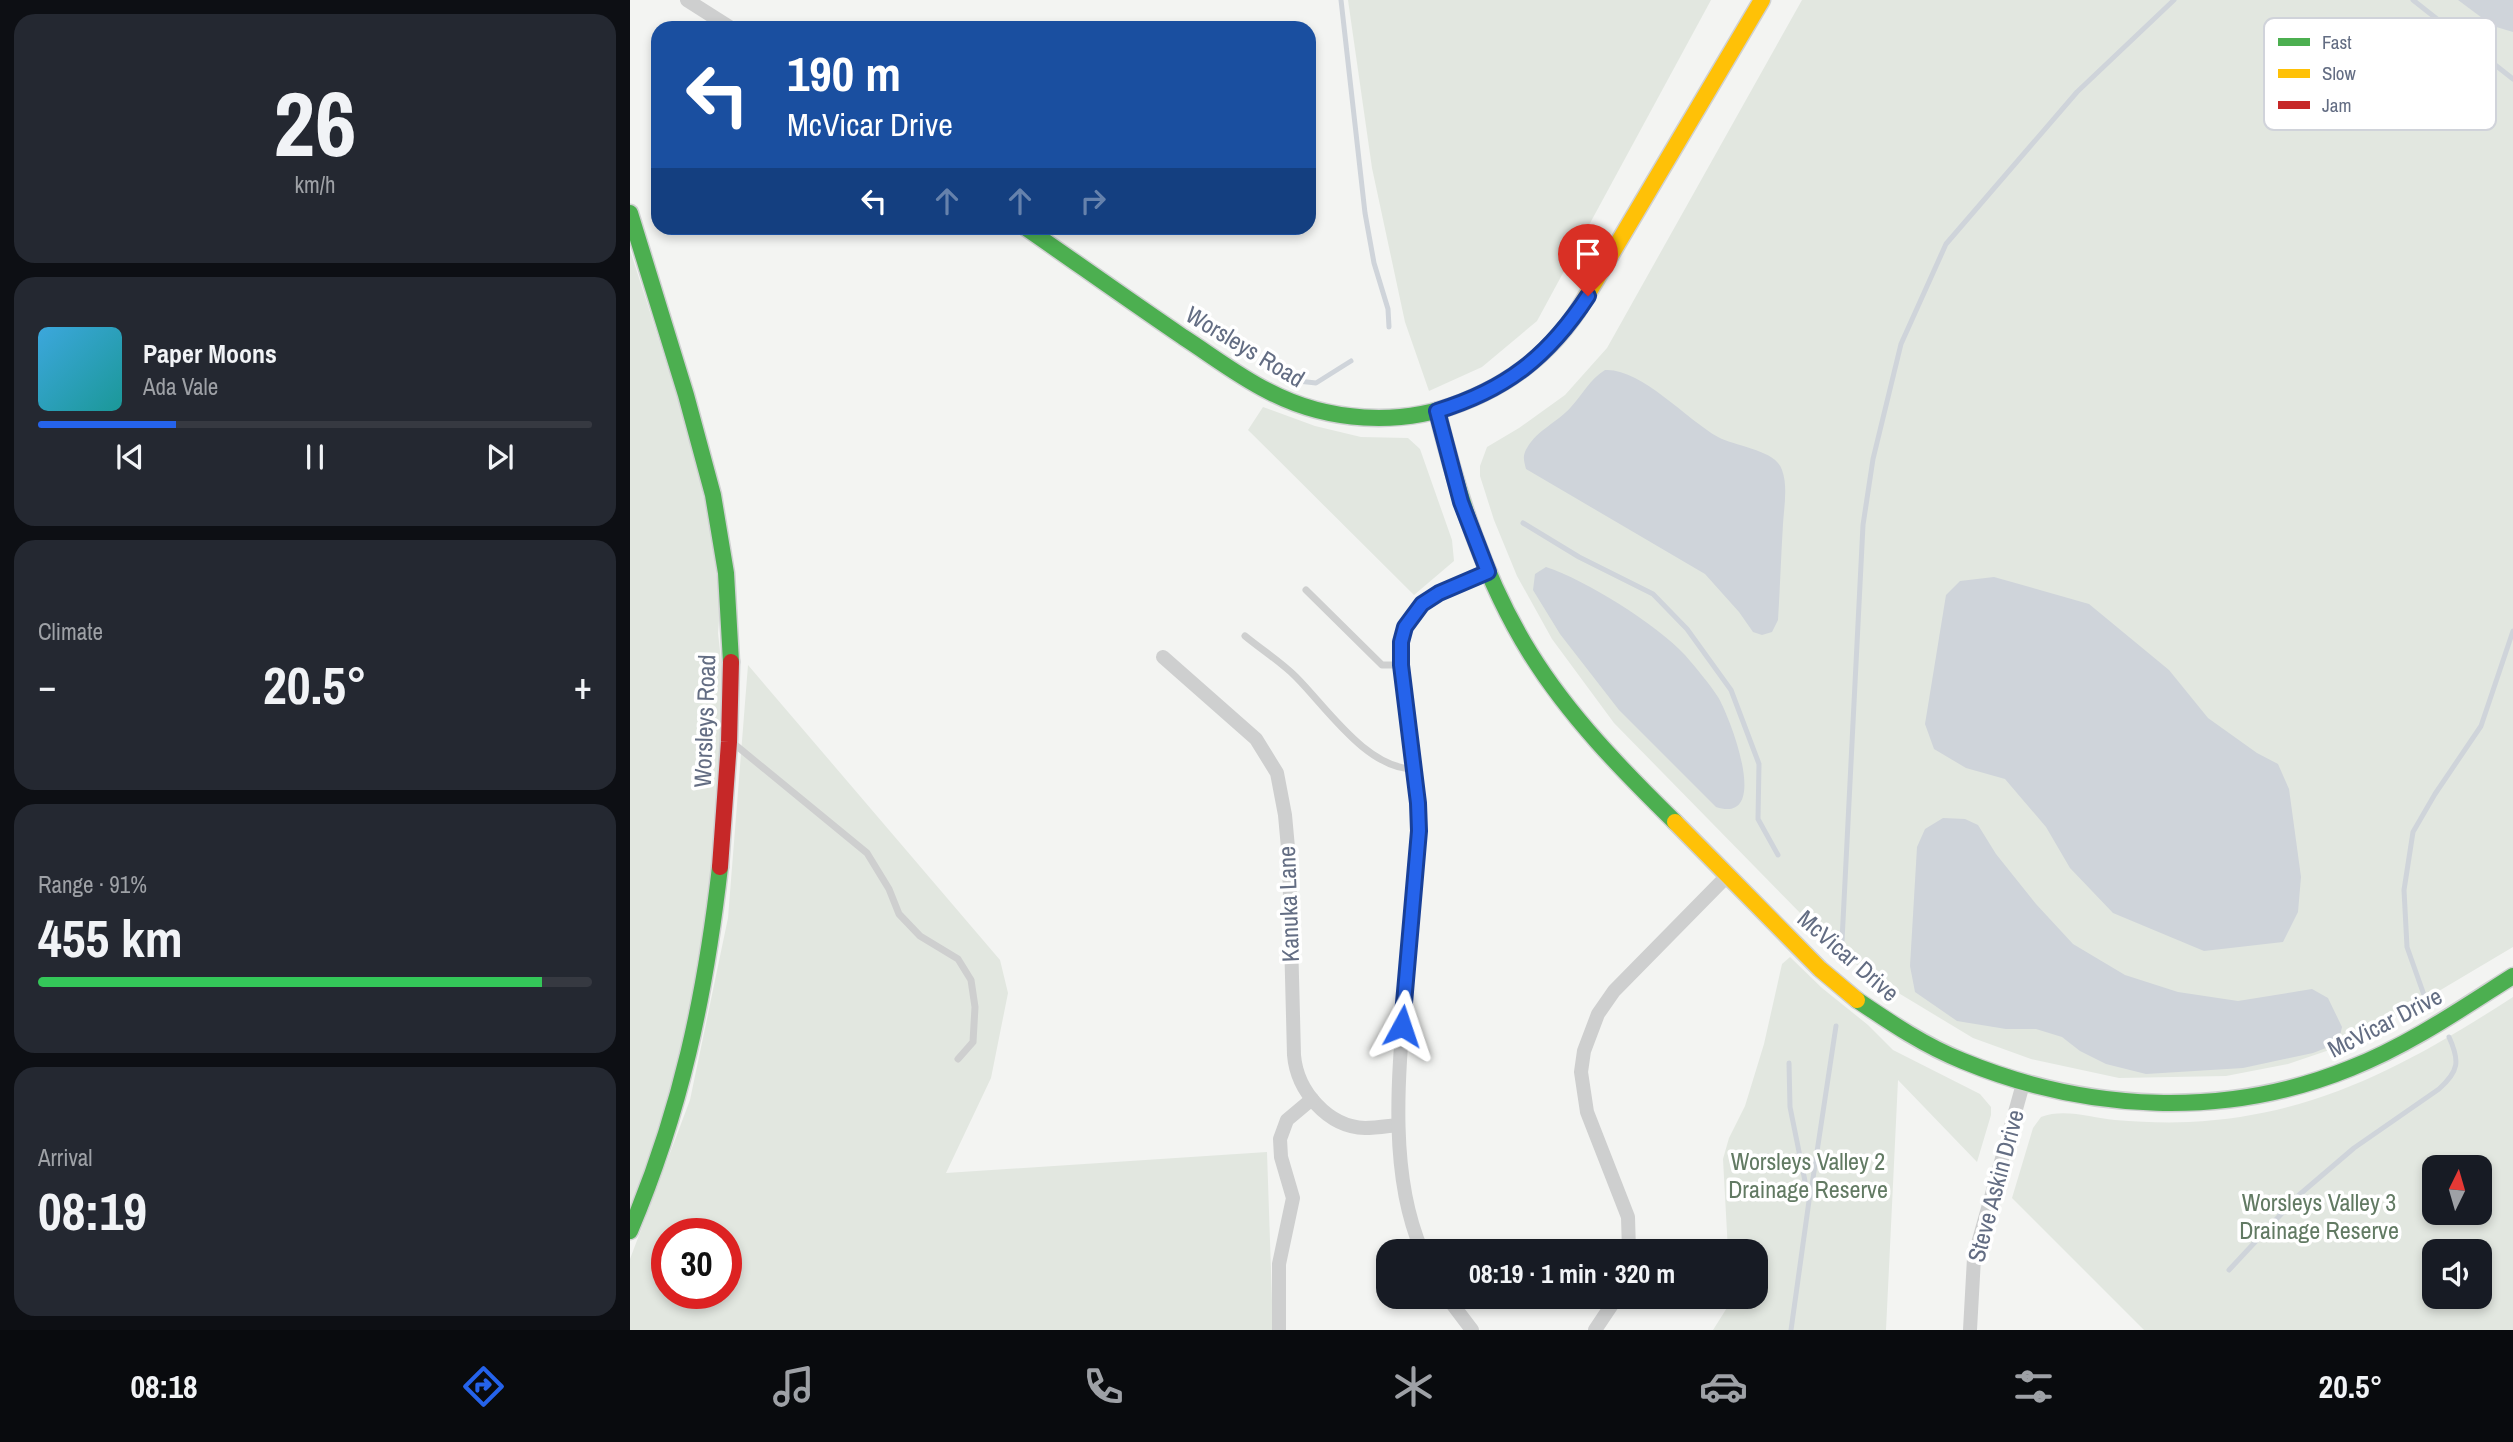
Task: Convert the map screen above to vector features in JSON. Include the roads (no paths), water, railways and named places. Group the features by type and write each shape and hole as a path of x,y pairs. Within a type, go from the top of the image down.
{"street":[{"path":"687,0 720,21"},
{"name":"Worsleys Road","path":"1036,235 1143,312 1260,387 1294,404 1339,416 1373,418 1404,417 1466,402 1516,376 1560,335 1600,278 1762,0"},
{"name":"Worsleys Road","path":"630,213 677,361 715,502 730,612 730,741 718,892 701,1003 669,1134 651,1186 630,1231"},
{"name":"McVicar Drive","path":"1437,411 1461,502 1488,572 1523,641 1572,712 1620,766 1822,970 1875,1014 1933,1048 2023,1084 2091,1099 2166,1105 2232,1100 2294,1088 2391,1051 2513,976"},
{"path":"1418,1239 1408,1204 1398,1125 1397,1081 1419,831 1401,665 1401,642 1405,627 1417,609 1439,593 1488,572"},
{"name":"Kanuka Lane","path":"1163,657 1232,715 1256,739 1277,773 1285,815 1289,859 1294,1065 1298,1077 1312,1100 1329,1116 1364,1128 1398,1125"},
{"path":"1629,1239 1628,1217 1587,1112 1581,1072 1584,1051 1598,1014 1614,991 1728,875"},
{"name":"Steve Askin Drive","path":"1970,1330 1974,1258 2023,1084"},
{"path":"1279,1330 1279,1264 1293,1198 1281,1157 1280,1139 1287,1120 1312,1100"},
{"path":"1456,1309 1472,1330"},
{"path":"1595,1330 1609,1309"}],"lane":[{"path":"1306,590 1382,664 1401,665"},
{"path":"1245,636 1294,675 1373,757 1405,769 1414,769"},
{"path":"730,741 867,853 899,914 920,936 958,959 971,980 975,1007 973,1042 958,1059"}],"waterway":[{"path":"1341,0 1365,213 1374,263 1388,309 1389,327"},
{"path":"1842,941 1863,525 1873,459 1901,344 1946,244 2077,92 2174,0"},
{"path":"2413,0 2436,18"},
{"path":"2496,66 2513,79"},
{"path":"1289,380 1316,383 1351,361"},
{"path":"1523,523 1579,557 1653,594 1687,629 1731,690 1759,764 1758,819 1778,855"},
{"path":"2424,995 2407,947 2404,890 2413,832 2481,726 2513,631"},
{"path":"1810,1198 1836,1026"},
{"path":"2229,1270 2299,1195 2354,1148 2446,1083 2456,1065 2449,1037"},
{"path":"1789,1063 1790,1107 1809,1201 1791,1330"}],"park label":[{"name":"Worsleys Valley 2 Drainage Reserve","path":"1808,1176"},
{"name":"Worsleys Valley 3 Drainage Reserve","path":"2319,1217"}]}
